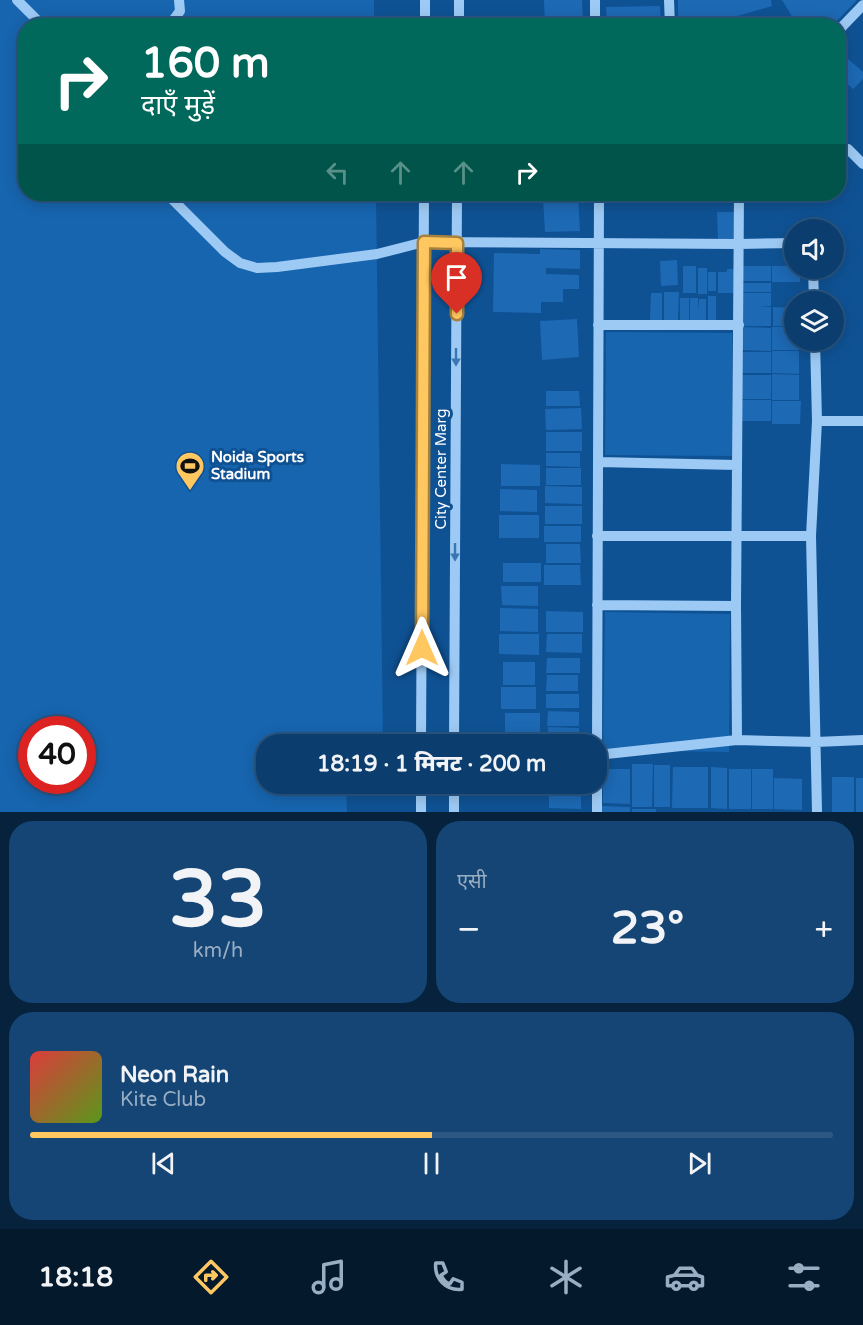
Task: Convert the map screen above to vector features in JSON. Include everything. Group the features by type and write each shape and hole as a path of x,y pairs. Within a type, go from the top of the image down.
{"street":[{"path":"17,0 36,18"},
{"path":"175,18 180,11 179,0"},
{"path":"425,0 425,18"},
{"path":"459,0 459,18"},
{"path":"595,0 595,18"},
{"path":"669,0 669,18"},
{"path":"846,23 863,5"},
{"path":"848,149 863,164"},
{"path":"174,201 225,252 240,263 256,268 377,254 424,242 784,243"},
{"name":"City Center Marg","path":"421,734 424,201"},
{"name":"City Center Marg","path":"454,734 458,201"},
{"path":"597,734 598,201"},
{"path":"737,740 739,201"},
{"path":"598,325 738,325"},
{"path":"815,351 817,421 811,536 817,812"},
{"path":"817,421 863,421"},
{"path":"598,462 737,465"},
{"path":"597,536 811,536"},
{"path":"597,605 736,606"},
{"path":"607,754 737,740 816,742 863,740"},
{"path":"454,794 454,812"},
{"path":"597,794 597,812"},
{"path":"415,812 421,807"}],"shaded area":[{"name":"Noida Sports Stadium","path":"0,0 374,0 374,18 18,18 18,201 376,201 383,734 256,734 256,794 346,794 347,812 0,812"},
{"path":"606,332 732,333 732,456 605,455"},
{"path":"605,612 730,614 729,752 607,750 607,734 603,734"}],"building":[{"path":"544,0 582,0 583,18 545,18"},
{"path":"678,0 771,0 772,6 731,18 678,18"},
{"path":"782,0 857,0 840,18 793,18"},
{"path":"660,6 661,18 607,18 606,7"},
{"path":"846,57 863,72 863,79 853,89 846,83"},
{"path":"543,201 578,201 580,231 545,232"},
{"path":"717,212 734,212 735,240 718,240"},
{"path":"540,249 580,250 580,269 546,268 546,274 579,275 579,289 563,289 563,302 541,302 541,313 493,312 494,253 540,254"},
{"path":"677,260 678,285 661,286 660,261"},
{"path":"683,266 696,266 696,293 683,293"},
{"path":"743,266 771,266 771,281 743,281"},
{"path":"772,266 784,266 784,279 800,279 800,282 772,282"},
{"path":"698,268 707,268 707,294 698,294"},
{"path":"727,269 736,269 736,293 718,293 718,272 727,272"},
{"path":"708,272 716,272 716,291 708,291"},
{"path":"743,283 771,283 771,292 743,292"},
{"path":"664,292 679,292 678,320 664,320"},
{"path":"651,293 662,293 662,320 650,320"},
{"path":"742,293 771,293 771,306 757,307 771,307 771,326 742,326"},
{"path":"708,296 716,296 716,323 708,323"},
{"path":"680,298 689,298 689,320 680,320"},
{"path":"690,298 698,298 698,312 699,299 706,299 706,320 690,320"},
{"path":"773,307 784,308 784,326 773,326"},
{"path":"577,319 579,357 542,360 540,321"},
{"path":"742,327 771,328 771,351 742,350"},
{"path":"772,327 784,327 784,350 772,350"},
{"path":"772,351 799,351 799,374 772,373"},
{"path":"741,352 771,352 771,373 742,373"},
{"path":"772,374 799,375 799,400 772,400"},
{"path":"741,375 771,375 771,399 741,399"},
{"path":"546,391 579,391 580,406 546,406"},
{"path":"741,400 771,400 771,421 741,421"},
{"path":"772,401 801,401 800,424 772,424"},
{"path":"581,408 582,429 546,430 545,409"},
{"path":"546,432 582,432 582,451 546,451"},
{"path":"546,453 580,453 580,467 546,466"},
{"path":"501,464 540,465 540,486 501,486"},
{"path":"546,468 581,468 581,485 546,485"},
{"path":"545,486 582,487 582,504 545,503"},
{"path":"500,489 537,490 537,512 500,511"},
{"path":"545,506 582,506 582,524 545,524"},
{"path":"499,515 539,515 539,538 499,538"},
{"path":"544,526 581,526 581,542 544,542"},
{"path":"546,544 580,544 581,563 546,563"},
{"path":"503,563 541,563 541,582 503,582"},
{"path":"544,565 580,565 581,585 544,585"},
{"path":"501,586 538,586 538,606 502,605"},
{"path":"500,608 538,609 538,632 500,631"},
{"path":"546,611 583,612 583,632 546,632"},
{"path":"499,634 539,634 539,655 499,654"},
{"path":"547,634 582,634 582,653 546,652"},
{"path":"547,658 580,658 580,673 546,673"},
{"path":"503,662 535,662 535,685 503,685"},
{"path":"547,675 578,675 578,691 546,691"},
{"path":"501,687 536,687 536,709 501,709"},
{"path":"546,694 579,694 579,708 546,708"},
{"path":"548,711 579,712 579,726 547,726"},
{"path":"505,713 540,713 540,734 505,734"},
{"path":"548,727 579,728 579,734 548,734"},
{"path":"632,764 653,764 652,807 632,807"},
{"path":"654,765 670,765 670,807 654,807"},
{"path":"673,767 708,767 708,808 672,808"},
{"path":"711,767 727,768 727,809 711,808"},
{"path":"607,769 630,769 630,804 603,803 603,794 607,794"},
{"path":"729,769 751,769 751,809 729,809"},
{"path":"752,769 773,769 773,809 752,809"},
{"path":"832,777 854,777 854,812 832,812"},
{"path":"774,778 802,779 802,810 774,809"},
{"path":"856,778 863,778 863,812 856,812"},
{"path":"549,794 581,794 581,809 549,808"},
{"path":"602,806 630,807 630,812 602,812"},
{"path":"632,809 656,809 656,812 632,812"}],"place":[{"name":"Noida Sports Stadium","path":"190,492"}],"route":[{"path":"422,648 424,242 457,243 457,314"}]}
